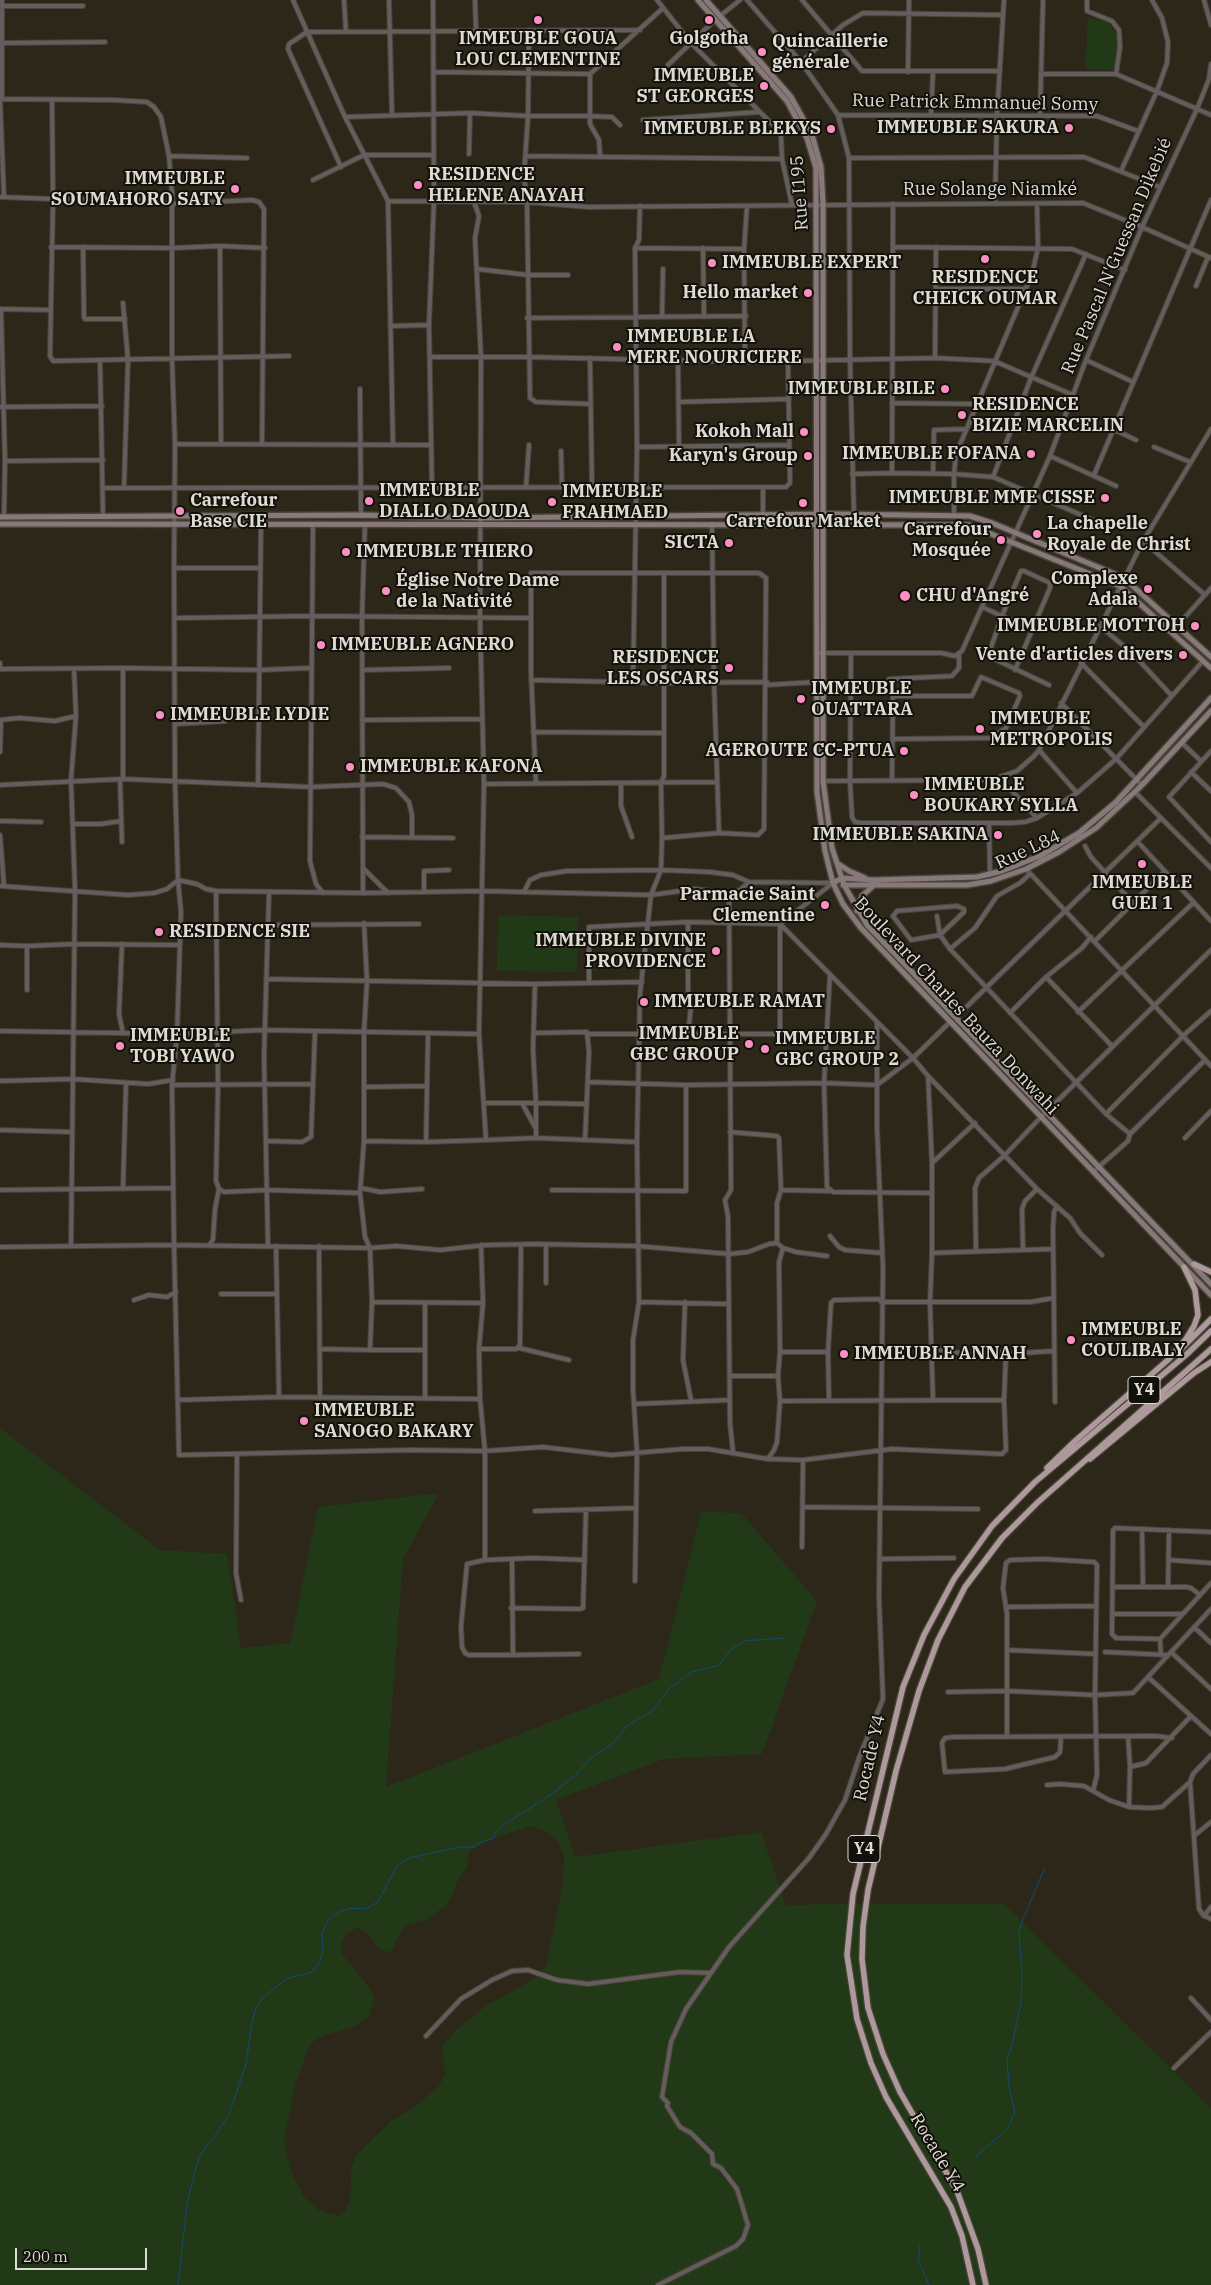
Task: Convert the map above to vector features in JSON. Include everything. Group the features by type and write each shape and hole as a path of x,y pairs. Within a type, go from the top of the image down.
{"highway":[{"path":"1194,1264 1211,1272"},
{"path":"1169,1359 1194,1326 1198,1315 1195,1290 1184,1267"},
{"path":"1035,1482 1075,1441 1186,1345 1211,1319"},
{"name":"Rocade Y4","path":"974,2285 962,2236 952,2207 886,2097 871,2063 857,2019 847,1955 853,1894 903,1688 924,1635 954,1579 992,1526 1035,1482 1186,1355 1211,1331"},
{"name":"Rocade Y4","path":"986,2285 978,2248 957,2191 900,2092 883,2054 868,2008 862,1959 863,1927 868,1890 896,1771 919,1691 938,1640 965,1587 997,1545 1057,1485 1211,1349"},
{"path":"1057,1485 1115,1440 1194,1373 1211,1356"},
{"path":"1194,1373 1211,1362"}],"main road":[{"name":"Rue I195","path":"698,0 718,18"},
{"name":"Rue I195","path":"706,0 718,18 776,87 796,115 812,152 816,168 820,204 824,360 820,514"},
{"name":"Rue I195","path":"820,204 816,360 820,514"},
{"path":"820,514 821,524"},
{"path":"0,524 365,524 820,514 954,515 982,519 1124,578 1211,656"},
{"path":"939,514 939,524"},
{"path":"2,517 361,515 635,523 969,525 1120,586 1211,668"},
{"name":"Boulevard Charles Bauza Donwahi","path":"821,524 816,682 817,792 824,851 833,882 843,904 861,928 950,1023 1211,1295"},
{"name":"Boulevard Charles Bauza Donwahi","path":"821,524 824,653 823,781 832,848 844,886 857,911 867,924 955,1018 1194,1264 1211,1284"},
{"path":"833,882 842,878 873,883 959,879 990,874 1023,863 1054,848 1079,833 1116,802 1211,698"},
{"name":"Rue L84","path":"833,882 844,886 873,883 967,885 992,881 1028,871 1081,840 1096,828 1142,785 1211,711"},
{"path":"837,863 848,871 873,883"},
{"path":"857,911 862,896 873,883"}],"street":[{"path":"2,0 2,197 151,200 171,204 252,200 259,202 264,209 262,444"},
{"path":"55,0 55,6"},
{"path":"293,0 345,117 388,201 393,445"},
{"path":"344,0 346,32"},
{"path":"389,0 392,115"},
{"path":"432,487 429,325 434,200 433,0"},
{"path":"475,0 476,30"},
{"path":"658,0 690,42 719,69 759,112 772,122 781,136 782,159 792,205"},
{"path":"668,65 690,42 740,0"},
{"path":"747,0 801,62 838,115 849,158 850,359 854,514"},
{"path":"803,0 862,71 1000,71"},
{"path":"908,72 909,0"},
{"path":"995,204 997,115 1004,0"},
{"path":"1040,115 1043,0"},
{"path":"1087,0 1087,11 1112,21 1119,30 1120,47 1116,74"},
{"path":"1121,171 1157,91 1167,63 1168,47 1162,18 1152,0"},
{"path":"1204,0 1211,25"},
{"path":"1,6 82,6"},
{"path":"434,72 590,74 663,8"},
{"path":"801,62 857,15 863,13 1003,15"},
{"path":"529,30 528,116 524,176 527,202 527,318 530,398 532,401 591,404"},
{"path":"340,167 288,49 289,44 307,32 640,30"},
{"path":"1,42 105,42"},
{"name":"Rue Pascal N'Guessan Dikebié","path":"889,679 952,676 959,668 959,655 1034,494 1086,360 1142,227 1197,109 1209,79 1211,64"},
{"path":"931,114 933,72"},
{"path":"590,74 590,128 599,140 600,156"},
{"path":"1041,74 1116,74 1211,115"},
{"path":"1,99 147,102 154,107 161,117 169,156 175,444 175,782 178,880 181,912 177,1034 173,1082 174,1245 180,1455 411,1450 485,1451 543,1446 611,1455 683,1448 708,1449 768,1458 803,1460 880,1452 892,1449 1002,1454 1006,1450 1004,1400 1006,1354"},
{"path":"52,100 53,199 50,360 290,356"},
{"path":"643,120 759,112"},
{"path":"345,117 470,113 528,116 589,116 612,117 620,125"},
{"path":"469,154 470,113"},
{"name":"Rue Patrick Emmanuel Somy","path":"838,115 1097,116 1138,131"},
{"path":"313,180 364,155 433,155"},
{"path":"169,156 247,158"},
{"path":"526,156 782,159"},
{"path":"849,158 1084,157 1160,187"},
{"path":"1094,475 1115,430 1133,382 1211,200"},
{"name":"Rue Solange Niamké","path":"388,201 527,202 588,207 1083,203 1210,257"},
{"path":"474,202 479,216 476,233 482,357 480,619 484,784 479,1034 486,1140"},
{"path":"892,473 893,204"},
{"path":"954,515 956,454 1032,274 1038,248 1037,204"},
{"path":"633,681 637,447 635,248 639,240 640,206"},
{"path":"745,362 744,249 747,206"},
{"path":"51,246 172,248 220,246 265,248"},
{"path":"220,246 221,444"},
{"path":"893,246 1072,249 1124,270"},
{"path":"83,247 84,317 86,319 125,319"},
{"path":"935,358 936,247"},
{"path":"635,248 744,249"},
{"path":"703,248 704,317"},
{"path":"993,477 1031,378 1086,254"},
{"path":"1196,286 1210,257"},
{"path":"477,268 528,275 568,275"},
{"path":"662,317 663,269"},
{"path":"936,289 1025,289"},
{"path":"124,303 128,360 124,488"},
{"path":"2,517 5,461 0,309 50,310"},
{"path":"527,318 746,316"},
{"path":"390,326 429,325"},
{"path":"430,357 529,357 745,362 935,358 994,362 1073,395"},
{"path":"590,358 592,486"},
{"path":"100,360 103,517"},
{"path":"678,360 680,402 679,446"},
{"path":"1086,360 1133,382"},
{"path":"103,488 592,486 636,488 789,486 788,361"},
{"path":"360,389 361,515"},
{"path":"680,402 789,400"},
{"path":"892,403 976,404"},
{"path":"2,407 102,406"},
{"path":"933,473 934,430 966,429"},
{"path":"823,781 1000,778 1017,771 1039,750 1143,541 1211,429"},
{"path":"1115,430 1136,440"},
{"path":"175,444 430,445"},
{"path":"526,487 529,444"},
{"path":"637,447 789,445"},
{"path":"1154,447 1190,462"},
{"path":"561,451 562,487"},
{"path":"1050,456 1116,486"},
{"path":"5,461 103,460"},
{"path":"852,474 933,473 993,477 1107,526"},
{"path":"763,516 764,487"},
{"path":"258,785 261,524"},
{"path":"313,524 310,668 310,861 316,884 323,893"},
{"path":"363,893 362,617 365,524"},
{"path":"712,524 714,682 719,833"},
{"path":"1143,541 1205,595"},
{"path":"174,568 260,568"},
{"path":"1015,670 1050,588 1050,583 1024,571 1019,573 988,656 1015,670 1049,686"},
{"path":"536,784 530,618 530,577 533,572 759,573 766,578 767,683 764,829 758,835 719,833 662,838"},
{"path":"635,1581 637,1453 633,1340 639,1302 637,1142 640,994 650,895 661,870 661,783 664,776 664,574"},
{"path":"1177,626 1211,588"},
{"path":"982,606 1032,630"},
{"path":"175,618 312,616 530,618"},
{"path":"1100,626 1132,653 1172,696"},
{"path":"817,653 941,653 951,656 959,655"},
{"path":"851,653 850,781 852,817 855,822 989,823 1025,822 1037,818 1077,793 1116,759 1203,661"},
{"path":"0,663 0,669 258,670 310,668"},
{"path":"1081,663 1144,727"},
{"path":"72,1246 75,890 72,780 76,716 74,668"},
{"path":"122,842 123,668"},
{"path":"362,670 449,668"},
{"path":"892,780 893,696 972,696 981,677 1019,693 1020,696 1006,728 991,738 893,739"},
{"path":"531,680 663,683 816,682"},
{"path":"1061,703 1142,785"},
{"path":"0,752 0,720 19,718 55,721 76,716"},
{"path":"362,720 482,718"},
{"path":"176,724 225,721"},
{"path":"534,732 664,733"},
{"path":"1182,743 1201,761"},
{"path":"1039,750 1077,793"},
{"path":"1211,751 1169,797 1211,842"},
{"path":"1191,772 1211,791"},
{"path":"1000,778 1037,818"},
{"path":"0,785 122,779 310,787 383,784 396,788 409,802 412,815 412,838"},
{"path":"484,784 717,782"},
{"path":"622,783 622,806 632,837"},
{"path":"1135,792 1211,868"},
{"path":"955,1018 1161,818"},
{"path":"0,821 41,822"},
{"path":"73,824 102,824 121,821"},
{"path":"989,823 990,874"},
{"path":"0,835 2,886 128,895 154,893 167,889 178,880"},
{"path":"362,837 453,838"},
{"path":"1137,841 1211,921"},
{"path":"1085,846 1091,857 1105,874 1133,903"},
{"path":"363,868 388,893"},
{"path":"424,892 424,871 449,870"},
{"path":"524,892 530,880 567,871 661,870 710,872 733,875 749,882 833,882"},
{"path":"950,949 975,928 997,896 1020,883 1028,871 1123,970 1211,1066"},
{"path":"1010,1013 1046,977 1093,939 1164,872"},
{"path":"178,880 197,884 206,890 216,891 388,893 482,891 650,895 695,889 729,893 740,890 749,882"},
{"path":"589,983 589,926 688,922 780,924 833,882"},
{"path":"210,1245 213,1239 215,1209 219,1190 216,1181 218,1085 216,891"},
{"path":"268,1246 264,1030 269,892"},
{"path":"729,893 731,1190 725,1200 728,1216 730,1423 733,1452"},
{"path":"1078,1012 1193,903"},
{"path":"957,906 964,909 964,912 940,935 911,940 893,916 894,913 957,906"},
{"path":"937,916 940,935 950,949 1106,1114 1130,1134"},
{"path":"688,922 688,990 691,1006 688,1035"},
{"path":"364,923 367,981 364,1032 364,1141 360,1190 365,1237 370,1248 372,1302 370,1350"},
{"path":"268,925 419,924"},
{"path":"780,924 913,1058 1037,1189 1057,1206 1102,1255"},
{"path":"780,924 780,1034"},
{"path":"122,944 119,1014 123,1033"},
{"path":"0,945 179,945"},
{"path":"27,946 27,990"},
{"path":"976,1251 975,1188 979,1178 1005,1155 1154,1004 1211,950"},
{"path":"829,1191 827,1187 824,1083 830,974"},
{"path":"1046,977 1112,1046"},
{"path":"266,979 534,984 642,982"},
{"path":"534,984 533,1048 536,1138"},
{"path":"1106,1114 1184,1035 1211,1011"},
{"path":"658,2285 736,2246 747,2232 744,2207 737,2188 722,2168 713,2164 712,2154 691,2133 680,2127 668,2103 662,2098 671,2042 686,2009 729,1947 808,1858 831,1825 849,1791 859,1758 883,1699 879,1598 882,1253 877,1022"},
{"path":"588,1082 686,1085 824,1083 878,1085 913,1058 950,1023"},
{"path":"0,1031 177,1034 264,1030 479,1034"},
{"path":"534,1033 580,1030 587,1031 588,1034 826,1034"},
{"path":"266,1141 302,1142 309,1140 312,1134 315,1032"},
{"path":"426,1142 428,1034"},
{"path":"585,1140 588,1034"},
{"path":"1093,1172 1128,1141 1130,1134 1205,1060"},
{"path":"928,1076 932,1163 930,1348 933,1400"},
{"path":"0,1081 72,1079 126,1084 173,1082 264,1086 313,1084"},
{"path":"123,1188 126,1084"},
{"path":"552,1190 686,1191 686,1085"},
{"path":"365,1088 426,1086"},
{"path":"484,1103 587,1104"},
{"path":"522,1103 536,1129"},
{"path":"1185,1138 1211,1111"},
{"path":"932,1163 975,1123"},
{"path":"0,1130 72,1132"},
{"path":"730,1132 777,1136 779,1138 781,1190 777,1203 777,1243"},
{"path":"364,1141 426,1142 536,1138 637,1142"},
{"path":"0,1190 173,1188"},
{"path":"219,1190 224,1192 267,1190 360,1190 380,1192 422,1189"},
{"path":"1023,1250 1022,1209 1024,1201 1037,1189"},
{"path":"781,1190 932,1193"},
{"path":"1055,1402 1053,1249 1054,1212 1057,1206"},
{"path":"830,1236 839,1247 845,1250 882,1253"},
{"path":"0,1247 210,1245 370,1248 413,1246 440,1250 481,1246 546,1244 637,1246 729,1254 748,1252 777,1243 783,1248 796,1252 827,1256"},
{"path":"546,1244 546,1283"},
{"path":"519,1348 521,1245"},
{"path":"276,1246 279,1397"},
{"path":"319,1246 320,1398"},
{"path":"481,1246 483,1303 479,1349 480,1399 485,1451 485,1560"},
{"path":"768,1458 777,1442 780,1401 778,1376 780,1352 779,1262 783,1248"},
{"path":"932,1253 1053,1249"},
{"path":"134,1300 149,1295 167,1297 176,1292"},
{"path":"221,1294 276,1294"},
{"path":"829,1401 830,1303 834,1300 930,1303 1030,1302 1054,1298"},
{"path":"372,1302 483,1303"},
{"path":"639,1302 729,1304"},
{"path":"685,1302 683,1360 691,1400"},
{"path":"425,1303 425,1398"},
{"path":"479,1349 519,1348 569,1360"},
{"path":"930,1348 972,1355 996,1350 1006,1354 1053,1351"},
{"path":"320,1349 425,1350"},
{"path":"780,1352 828,1352"},
{"path":"731,1376 778,1376"},
{"path":"178,1400 279,1397 480,1399"},
{"path":"634,1404 691,1400 730,1400"},
{"path":"780,1401 1004,1400"},
{"path":"237,1454 236,1573 240,1600"},
{"path":"802,1547 803,1460"},
{"path":"802,1507 978,1509"},
{"path":"535,1510 635,1508"},
{"path":"512,1608 583,1608 586,1510"},
{"path":"1160,1639 1116,1638 1112,1634 1113,1530 1115,1528 1211,1532"},
{"path":"1142,1529 1143,1587"},
{"path":"1168,1587 1169,1530"},
{"path":"579,1654 476,1657 465,1653 462,1647 461,1626 465,1568 470,1562 534,1558 585,1560"},
{"path":"880,1559 954,1558"},
{"path":"1007,1737 1006,1607 1003,1588 1006,1564 1010,1560 1043,1559 1094,1562 1097,1564 1094,1695 1097,1775 1093,1791"},
{"path":"512,1560 513,1655"},
{"path":"1169,1560 1211,1563"},
{"path":"1161,1655 1160,1639 1211,1582"},
{"path":"1113,1587 1190,1588 1200,1595"},
{"path":"1006,1607 1096,1606"},
{"path":"948,1692 1008,1691 1094,1695 1133,1693 1211,1609"},
{"path":"1112,1614 1182,1614"},
{"path":"1194,1627 1211,1643"},
{"path":"1007,1650 1096,1654"},
{"path":"1105,1652 1161,1655 1170,1653"},
{"path":"1170,1653 1211,1689"},
{"path":"1148,1677 1211,1734"},
{"path":"1130,1767 1146,1763 1191,1716"},
{"path":"1062,1737 1060,1752 1055,1757 1005,1769 945,1772 942,1743 945,1738 1128,1736 1172,1738"},
{"path":"1128,1736 1130,1767 1129,1807"},
{"path":"1047,1785 1084,1786 1129,1807 1162,1807 1190,1782 1194,1774 1211,1755"},
{"path":"1190,1782 1199,1909 1204,1916 1211,1919"},
{"path":"1195,1835 1211,1822"},
{"path":"1204,1916 1211,1907"},
{"path":"426,2036 461,1999 492,1980 512,1971 528,1970 557,1980 588,1984 680,1972 711,1973"},
{"path":"1191,1998 1211,2020"},
{"path":"1174,2068 1211,2032"}],"green space":[{"path":"1088,18 1107,22 1120,38 1115,70 1085,69"},
{"path":"498,915 578,917 577,972 497,971"},
{"path":"0,1428 160,1550 227,1554 241,1648 290,1643 318,1507 439,1493 403,1559 386,1787 659,1679 701,1512 741,1513 817,1601 762,1754 664,1759 556,1800 575,1857 761,1832 786,1906 816,1904 1004,1904 1211,2108 1211,2285 0,2285","holes":["532,1826 549,1833 556,1840 564,1855 563,1884 546,1966 529,1982 487,2005 456,2030 442,2047 445,2074 439,2086 412,2109 392,2120 357,2154 351,2170 350,2199 345,2211 339,2216 319,2210 304,2197 292,2173 284,2142 295,2086 310,2044 322,2036 357,2026 369,2016 374,1998 369,1987 342,1954 341,1943 347,1933 358,1927 369,1935 379,1949 390,1953 405,1925 424,1921 448,1904 456,1884 467,1867 469,1851 494,1838"]}],"waterway":[{"path":"178,2285 187,2204 197,2163 204,2149 228,2116 233,2103 246,2064 256,2008 264,1997 286,1979 312,1972 320,1962 323,1948 322,1934 328,1921 338,1912 351,1908 365,1909 378,1902 397,1865 409,1858 460,1847 475,1847 481,1842 494,1838 495,1833 505,1824 549,1796 576,1775 590,1759 613,1743 627,1726 652,1711 670,1688 692,1672 719,1665 732,1649 744,1641 785,1638"},
{"path":"976,2157 1007,2129 1015,2112 1009,2087 1007,2059 1012,2046 1021,2002 1022,1974 1019,1932 1045,1867"},
{"path":"920,2245 918,2260 929,2285"}],"place":[{"name":"IMMEUBLE GOUA LOU CLEMENTINE","path":"538,20"},
{"name":"Golgotha","path":"709,20"},
{"name":"Quincaillerie générale","path":"762,52"},
{"name":"IMMEUBLE ST GEORGES","path":"764,86"},
{"name":"IMMEUBLE SAKURA","path":"1069,128"},
{"name":"IMMEUBLE BLEKYS","path":"831,129"},
{"name":"RESIDENCE HELENE ANAYAH","path":"418,185"},
{"name":"IMMEUBLE SOUMAHORO SATY","path":"235,189"},
{"name":"RESIDENCE CHEICK OUMAR","path":"985,259"},
{"name":"IMMEUBLE EXPERT","path":"712,263"},
{"name":"Hello market","path":"808,293"},
{"name":"IMMEUBLE LA MERE NOURICIERE","path":"617,347"},
{"name":"IMMEUBLE BILE","path":"945,389"},
{"name":"RESIDENCE BIZIE MARCELIN","path":"962,415"},
{"name":"Kokoh Mall","path":"804,432"},
{"name":"IMMEUBLE FOFANA","path":"1031,454"},
{"name":"Karyn's Group","path":"808,456"},
{"name":"IMMEUBLE MME CISSE","path":"1105,498"},
{"name":"IMMEUBLE DIALLO DAOUDA","path":"369,501"},
{"name":"IMMEUBLE FRAHMAED","path":"552,502"},
{"name":"Carrefour Market","path":"803,503"},
{"name":"Carrefour Base CIE","path":"180,511"},
{"name":"La chapelle Royale de Christ","path":"1037,534"},
{"name":"Carrefour Mosquée","path":"1001,540"},
{"name":"SICTA","path":"729,543"},
{"name":"IMMEUBLE THIERO","path":"346,552"},
{"name":"Complexe Adala","path":"1148,589"},
{"name":"Église Notre Dame de la Nativité","path":"386,591"},
{"name":"CHU d'Angré","path":"905,596"},
{"name":"IMMEUBLE MOTTOH","path":"1195,626"},
{"name":"IMMEUBLE AGNERO","path":"321,645"},
{"name":"Vente d'articles divers","path":"1183,655"},
{"name":"RESIDENCE LES OSCARS","path":"729,668"},
{"name":"IMMEUBLE OUATTARA","path":"801,699"},
{"name":"IMMEUBLE LYDIE","path":"160,715"},
{"name":"IMMEUBLE METROPOLIS","path":"980,729"},
{"name":"AGEROUTE CC-PTUA","path":"904,751"},
{"name":"IMMEUBLE KAFONA","path":"350,767"},
{"name":"IMMEUBLE BOUKARY SYLLA","path":"914,795"},
{"name":"IMMEUBLE SAKINA","path":"998,835"},
{"name":"IMMEUBLE GUEI 1","path":"1142,864"},
{"name":"Parmacie Saint Clementine","path":"825,905"},
{"name":"RESIDENCE SIE","path":"159,932"},
{"name":"IMMEUBLE DIVINE PROVIDENCE","path":"716,951"},
{"name":"IMMEUBLE RAMAT","path":"644,1002"},
{"name":"IMMEUBLE GBC GROUP","path":"749,1044"},
{"name":"IMMEUBLE TOBI YAWO","path":"120,1046"},
{"name":"IMMEUBLE GBC GROUP 2","path":"765,1049"},
{"name":"IMMEUBLE COULIBALY","path":"1071,1340"},
{"name":"IMMEUBLE ANNAH","path":"844,1354"},
{"name":"IMMEUBLE SANOGO BAKARY","path":"304,1421"}]}
